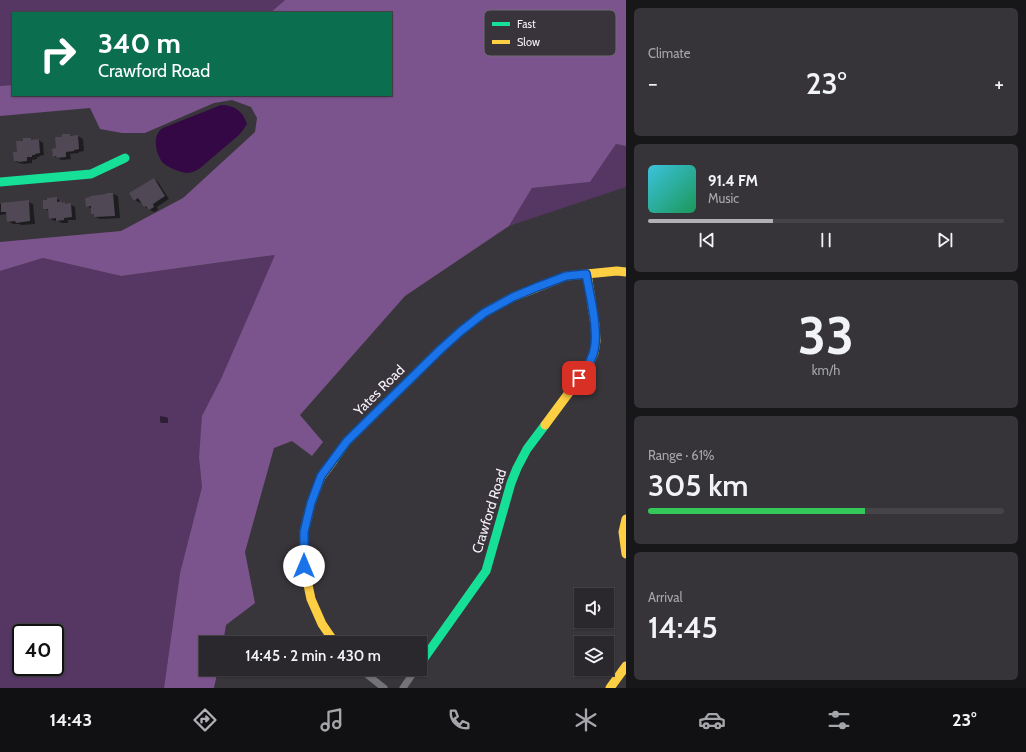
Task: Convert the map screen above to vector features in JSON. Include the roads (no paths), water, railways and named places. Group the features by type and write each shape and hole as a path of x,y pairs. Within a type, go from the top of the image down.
{"street":[{"path":"0,182 91,174 125,158"},
{"name":"Yates Road","path":"330,636 322,624 311,599 304,566 304,532 311,503 321,476 347,441 442,348 484,313 513,297 566,276 617,271 626,272"},
{"name":"Crawford Road","path":"427,654 486,570 511,483 527,449 588,367 594,353 596,341 595,325 586,274"},
{"path":"626,519 624,532 626,554"},
{"path":"610,688 626,666"},
{"path":"369,676 384,688"},
{"path":"403,688 411,676"}]}
